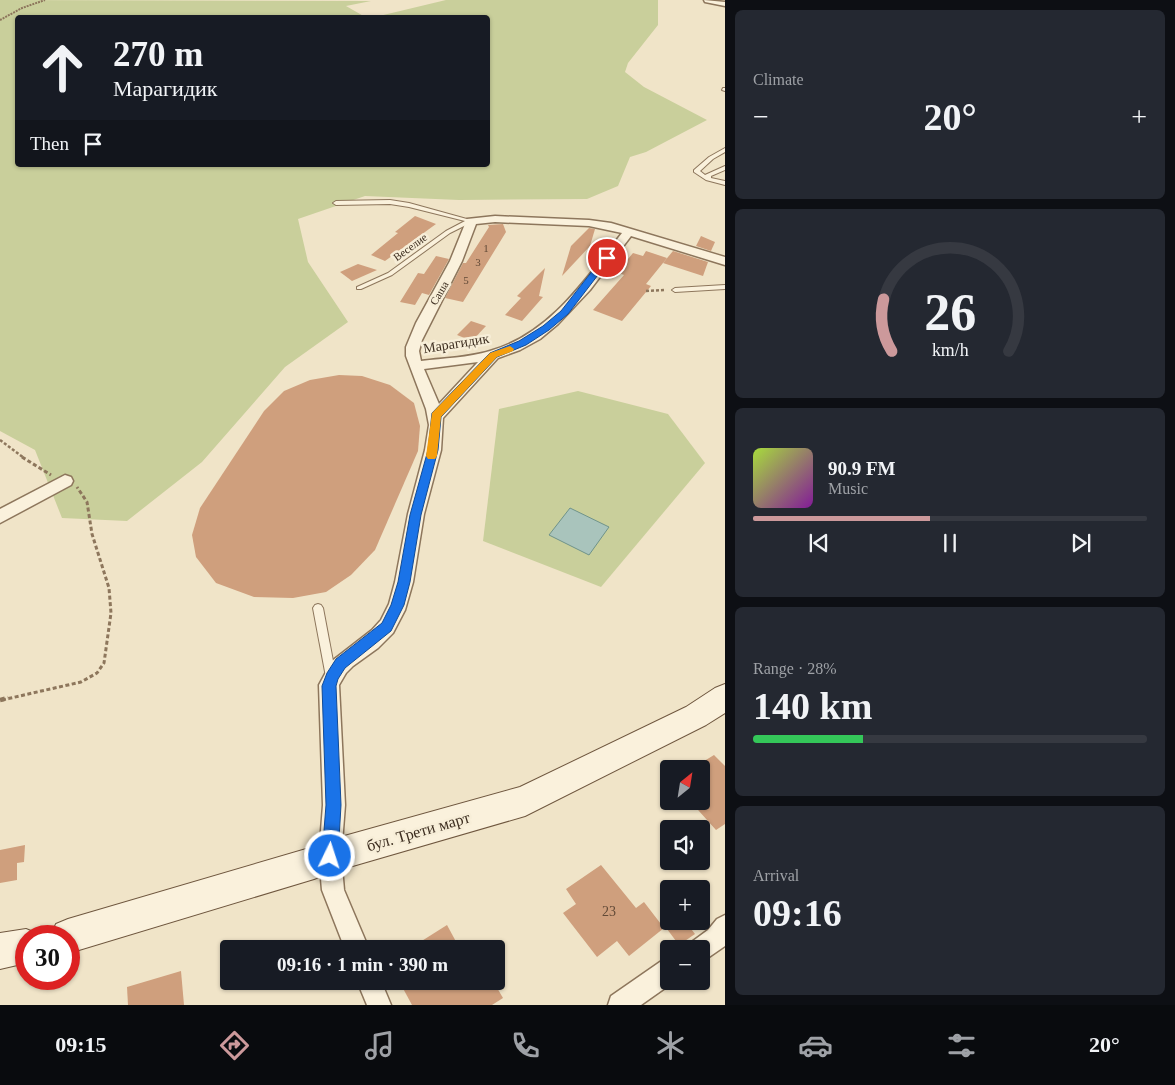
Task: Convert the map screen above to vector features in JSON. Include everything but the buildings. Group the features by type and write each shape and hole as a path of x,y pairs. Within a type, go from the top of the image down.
{"street":[{"path":"708,0 725,4"},
{"path":"472,221 495,219 589,223 629,231 725,261"},
{"name":"Саша","path":"417,366 411,353 414,341 433,302 466,244 472,221"},
{"name":"Марагидик","path":"417,366 494,355 523,343 546,328 564,312 629,231"},
{"path":"436,416 494,355"},
{"path":"353,940 334,890 330,856 334,805 329,686 331,677 341,664 387,627 398,605 416,515 433,450 436,416 417,366"},
{"path":"0,518 65,482"},
{"name":"бул. Трети март","path":"80,932 314,863 330,856 526,801 696,716 725,697"},
{"path":"710,942 725,927"},
{"path":"0,952 15,949"},
{"path":"620,1005 660,977"},
{"path":"373,990 379,1005"}],"lane":[{"path":"725,150 698,168 696,172 708,179 725,183"},
{"path":"708,179 708,175 725,168"},
{"path":"336,203 390,202 409,204 472,221"},
{"name":"Веселие","path":"359,288 390,274 448,232 472,221"},
{"path":"674,290 725,287"},
{"path":"318,608 331,677"}],"path":[{"path":"0,20 27,6 45,0"},
{"path":"646,291 674,290"},
{"path":"0,440 22,458 65,482 76,486 83,494 92,534 109,588 111,613 104,663 97,673 81,682 0,700"}],"green space":[{"path":"0,0 371,1 346,6 362,15 15,15 15,167 490,167 490,15 383,15 446,0 658,0 658,25 628,63 625,72 644,87 707,120 646,152 630,157 618,186 587,199 459,200 365,196 298,219 308,262 348,322 285,367 202,462 127,521 62,518 35,450 0,431"},
{"path":"578,391 668,414 705,463 601,587 483,541 499,409"}],"water":[{"path":"570,508 609,527 589,555 549,535"}],"slow traffic":[{"path":"431,456 436,416 494,355 510,349"}],"route":[{"path":"330,856 334,805 329,686 331,677 341,664 387,627 398,605 416,515 433,450 436,416 494,355 523,343 546,328 564,312 607,258"}]}
